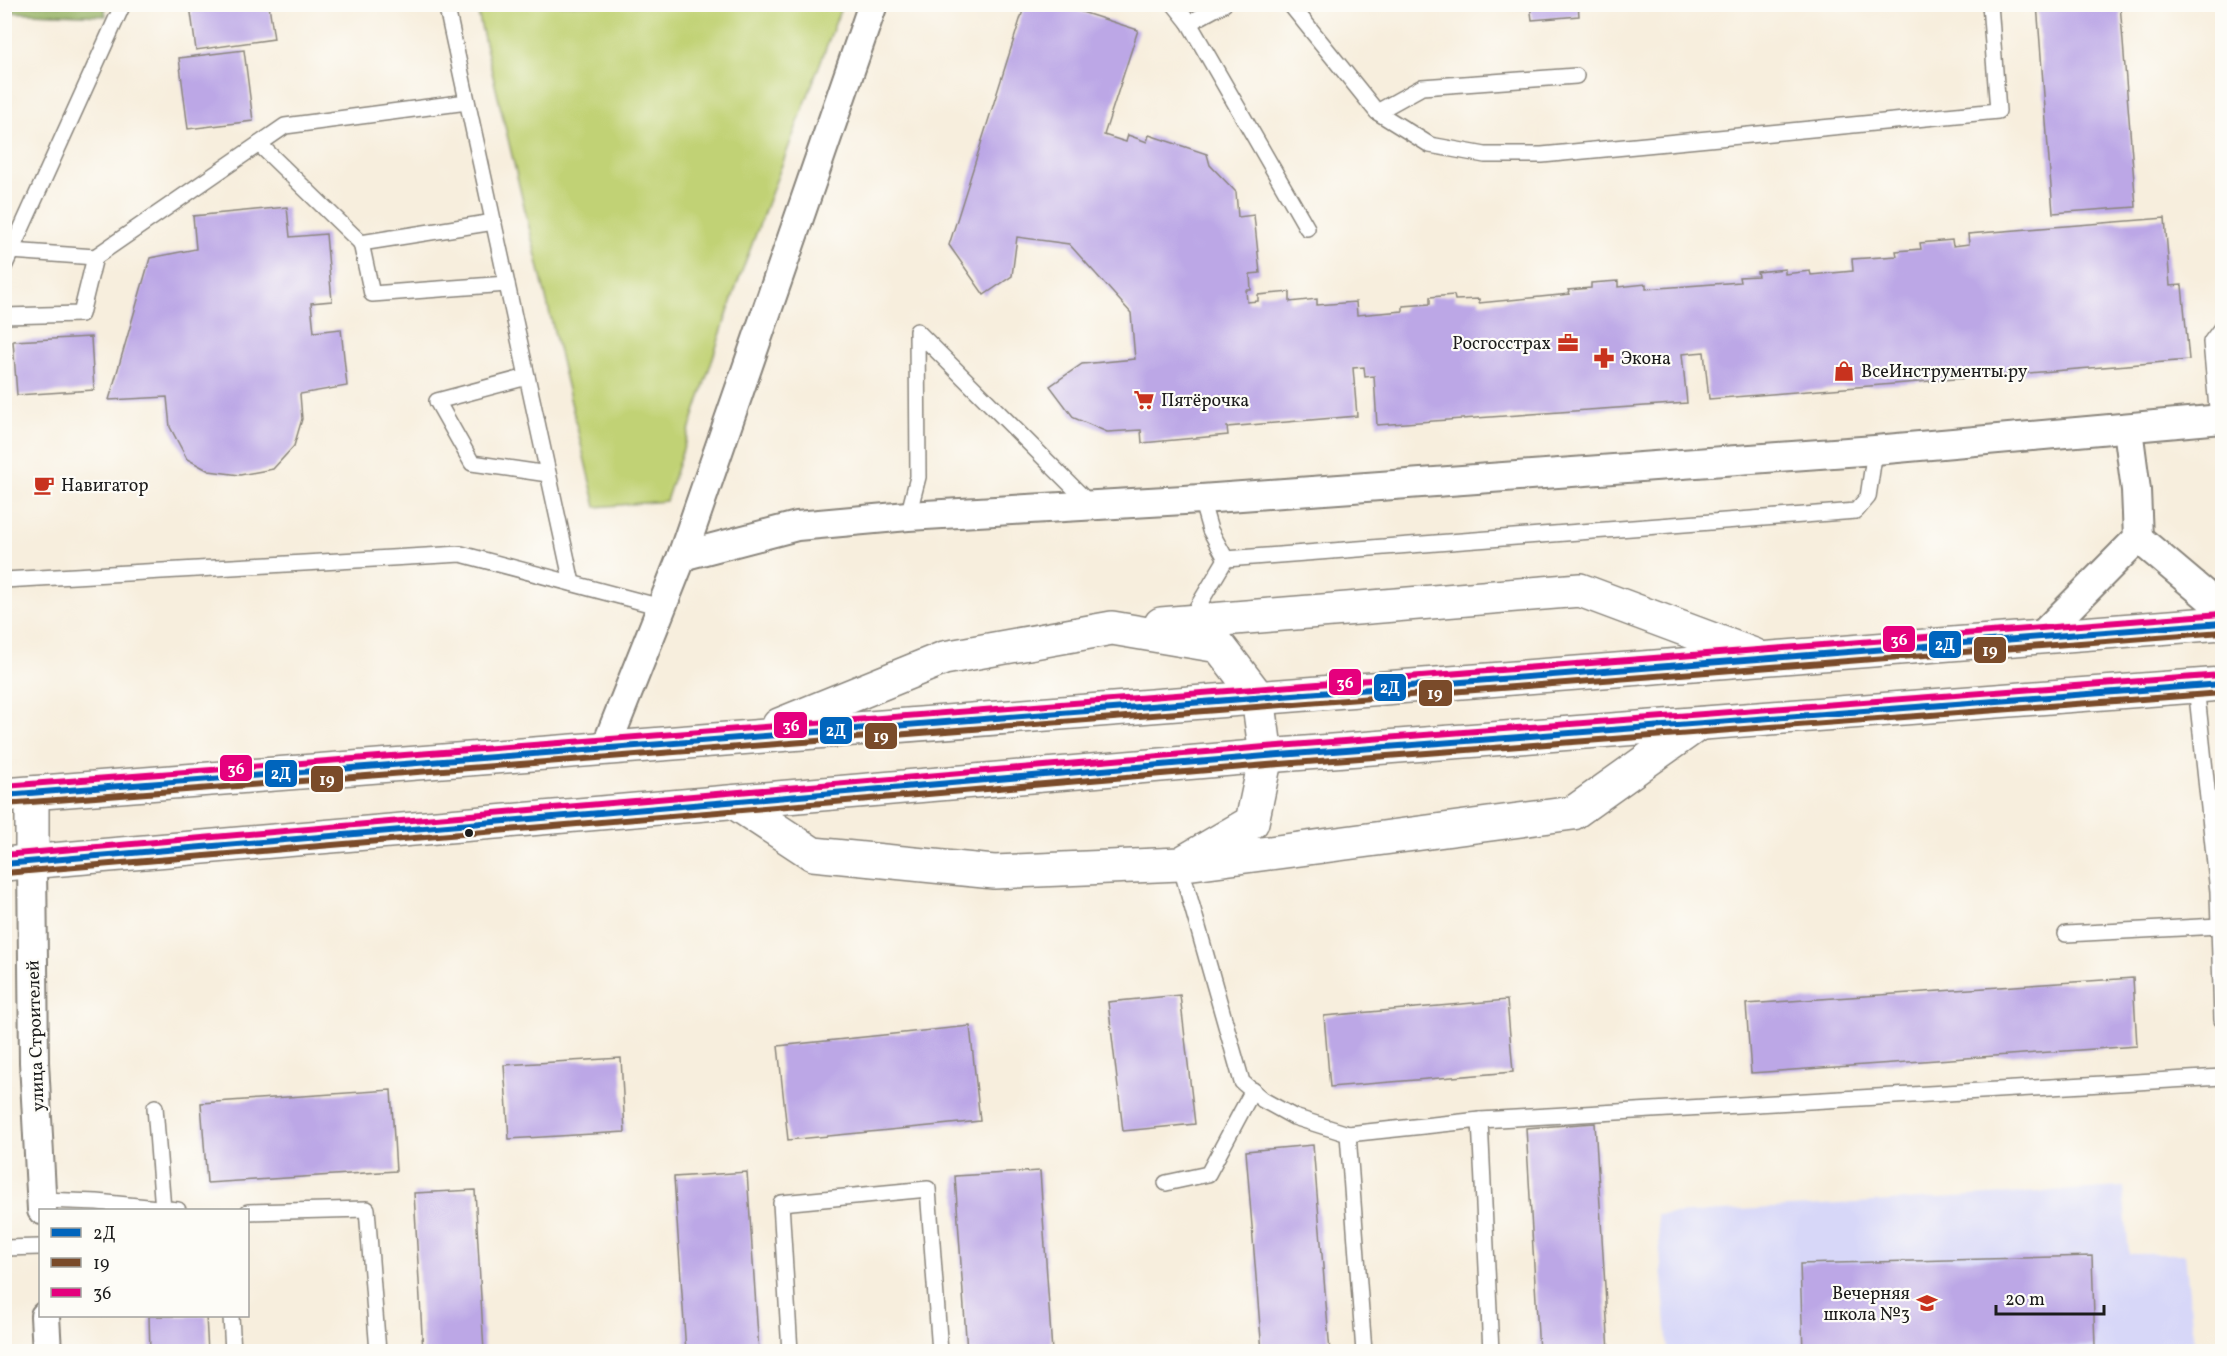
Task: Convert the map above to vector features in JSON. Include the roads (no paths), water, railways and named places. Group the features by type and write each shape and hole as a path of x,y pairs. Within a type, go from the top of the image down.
{"main road":[{"path":"751,737 944,658 1112,628 1580,590 1764,658"},
{"path":"2209,685 1266,756 18,863 18,794 2223,623"},
{"path":"1112,628 1219,646 1258,697 1266,756 1252,822 1180,864"},
{"path":"734,802 813,854 994,872 1180,864 1573,813 1698,724"}],"street":[{"path":"606,747 681,556 873,4"},
{"path":"681,556 797,526 908,516 1201,499 1875,450 2220,419"},
{"path":"2040,637 2138,538 2136,490 2128,429"},
{"path":"2138,538 2223,609"},
{"name":"улица Строителей","path":"18,863 34,1062 42,1205"},
{"path":"45,1317 47,1352"}],"lane":[{"path":"4,267 123,4"},
{"path":"446,4 572,583"},
{"path":"1174,4 1189,23 1307,228"},
{"path":"1189,23 1224,4"},
{"path":"1290,4 1377,112 1430,145 1485,155 1542,156 1998,111 1990,4"},
{"path":"1377,112 1422,87 1576,76"},
{"path":"11,252 95,257 285,126 467,102"},
{"path":"259,144 361,243 372,294 507,284"},
{"path":"361,243 494,222"},
{"path":"4,316 81,314 95,257"},
{"path":"2220,419 2211,342 2223,327"},
{"path":"908,516 918,477 917,331 1091,505"},
{"path":"527,377 436,401 472,463 548,474"},
{"path":"1226,560 1856,511 1868,497 1875,450"},
{"path":"1201,499 1210,530 1226,560"},
{"path":"4,580 461,554 662,607"},
{"path":"1188,622 1226,560"},
{"path":"2209,685 2223,1020"},
{"path":"1180,864 1242,1082 1294,1117 1348,1134 1480,1120 2223,1077"},
{"path":"2066,934 2219,926"},
{"path":"1166,1183 1208,1174 1253,1090"},
{"path":"155,1107 163,1209"},
{"path":"1480,1120 1491,1352"},
{"path":"1348,1134 1364,1352"},
{"path":"790,1352 781,1203 928,1189 940,1352"},
{"path":"42,1205 97,1202 155,1209"},
{"path":"249,1212 368,1209 378,1352"},
{"path":"4,1248 39,1247"},
{"path":"231,1317 233,1352"}],"place":[{"name":"Росгосстрах","path":"1568,343"},
{"name":"Экона","path":"1604,358"},
{"name":"ВсеИнструменты.ру","path":"1844,371"},
{"name":"Пятёрочка","path":"1144,400"},
{"name":"Навигатор","path":"44,485"},
{"name":"Вечерняя школа №3","path":"1927,1303"}]}
